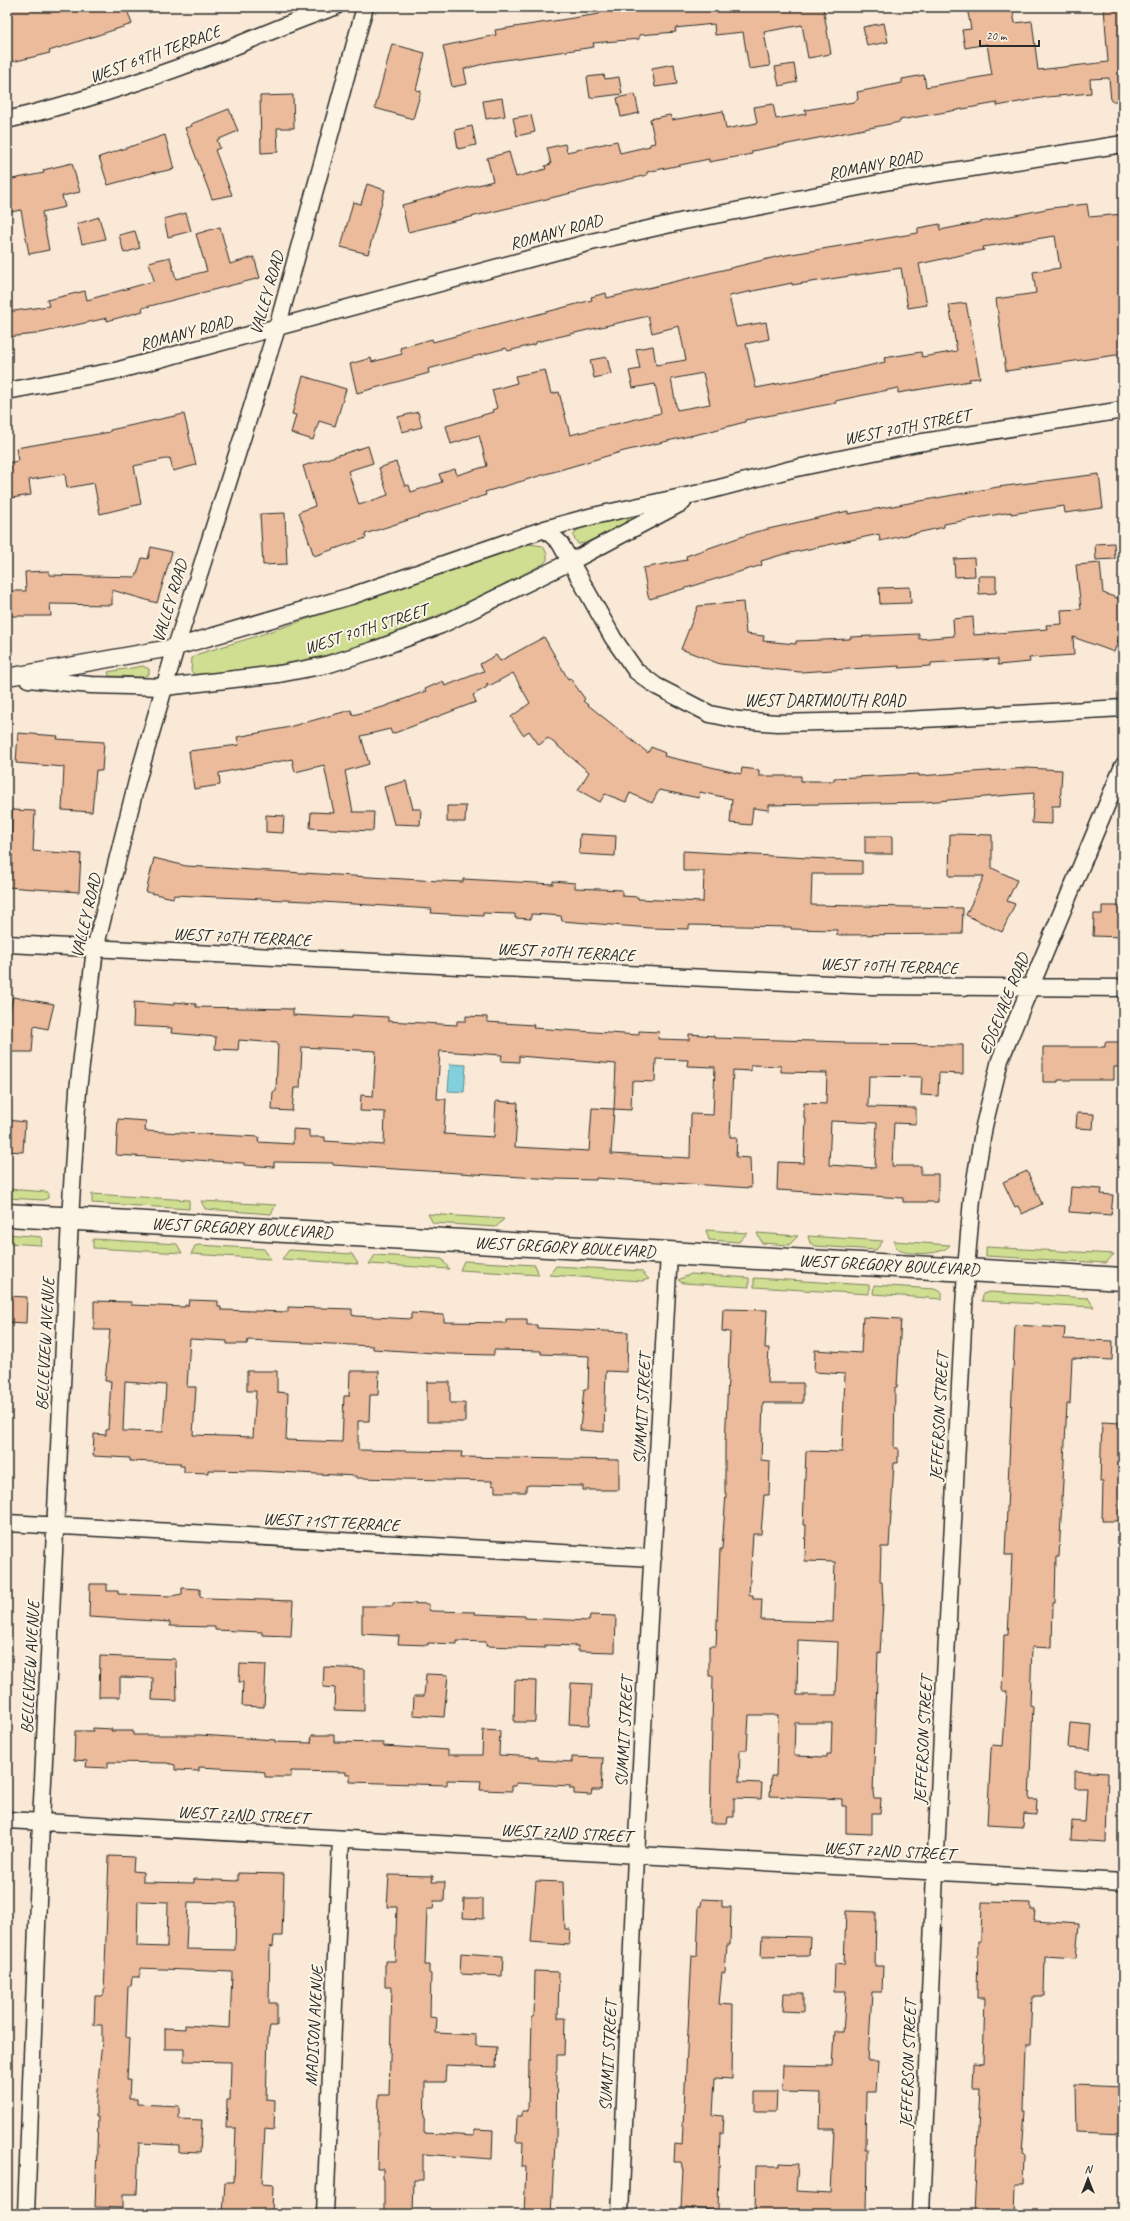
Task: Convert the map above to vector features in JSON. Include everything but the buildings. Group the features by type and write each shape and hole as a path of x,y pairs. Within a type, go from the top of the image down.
{"main road":[{"name":"WEST GREGORY BOULEVARD","path":"7,1215 1123,1279"}],"street":[{"name":"WEST 69TH TERRACE","path":"7,120 58,108 128,86 203,59 305,17 335,7"},
{"name":"VALLEY ROAD","path":"70,1219 78,1090 95,949 137,781 176,647 277,328 365,7"},
{"name":"ROMANY ROAD","path":"7,391 119,370 591,242 684,221 890,180 1123,144"},
{"name":"WEST 70TH STREET","path":"10,676 176,647 351,596 545,529 593,516 700,493 792,469 917,443 1123,410"},
{"name":"WEST 70TH STREET","path":"10,676 91,685 164,687 278,674 333,663 374,650 441,625 572,561 700,493"},
{"name":"WEST DARTMOUTH ROAD","path":"545,529 555,537 572,561 613,638 636,672 656,686 710,714 739,720 777,723 912,719 1123,708"},
{"name":"EDGEVALE ROAD","path":"966,1269 972,1199 984,1126 1000,1060 1092,835 1123,766"},
{"name":"WEST 70TH TERRACE","path":"7,944 872,986 1123,988"},
{"name":"BELLEVIEW AVENUE","path":"26,2214 41,1822 70,1219"},
{"name":"SUMMIT STREET","path":"620,2214 636,1856 669,1253"},
{"name":"JEFFERSON STREET","path":"920,2214 935,1872 966,1269"},
{"name":"WEST 71ST TERRACE","path":"7,1523 653,1558"},
{"name":"WEST 72ND STREET","path":"7,1820 1123,1882"},
{"name":"MADISON AVENUE","path":"324,2214 341,1839"}],"green space":[{"path":"631,514 633,518 631,521 585,543 578,544 573,536 578,529"},
{"path":"529,544 543,546 547,554 547,560 543,564 489,592 433,618 377,640 319,657 262,668 204,675 195,675 191,671 192,658 198,654 254,637"},
{"path":"143,666 149,669 149,674 143,677 109,676 108,672"},
{"path":"7,1189 48,1192 48,1198 43,1200 7,1198"},
{"path":"92,1194 189,1200 189,1209 92,1203"},
{"path":"201,1201 276,1205 271,1214 205,1209"},
{"path":"428,1214 504,1219 496,1227 433,1223"},
{"path":"706,1230 747,1233 739,1242 709,1240"},
{"path":"757,1233 798,1236 789,1245 762,1243"},
{"path":"7,1234 42,1237 41,1245 7,1243"},
{"path":"808,1236 883,1241 876,1250 816,1246 810,1243"},
{"path":"93,1239 177,1244 182,1253 93,1248"},
{"path":"894,1241 950,1245 941,1251 913,1253 900,1250 896,1247"},
{"path":"195,1246 264,1249 271,1259 191,1254"},
{"path":"986,1247 1114,1254 1106,1263 986,1256"},
{"path":"289,1250 352,1254 358,1264 282,1259"},
{"path":"375,1255 442,1259 449,1269 369,1264"},
{"path":"464,1261 535,1265 539,1275 460,1270"},
{"path":"556,1266 641,1271 649,1279 642,1281 549,1275"},
{"path":"691,1274 749,1278 749,1287 683,1283 678,1280"},
{"path":"754,1278 869,1285 869,1294 754,1287"},
{"path":"874,1285 934,1289 942,1292 942,1299 873,1294"},
{"path":"989,1292 1088,1298 1094,1307 982,1301 983,1294"}],"water":[{"path":"450,1064 466,1065 464,1092 448,1091"}]}
